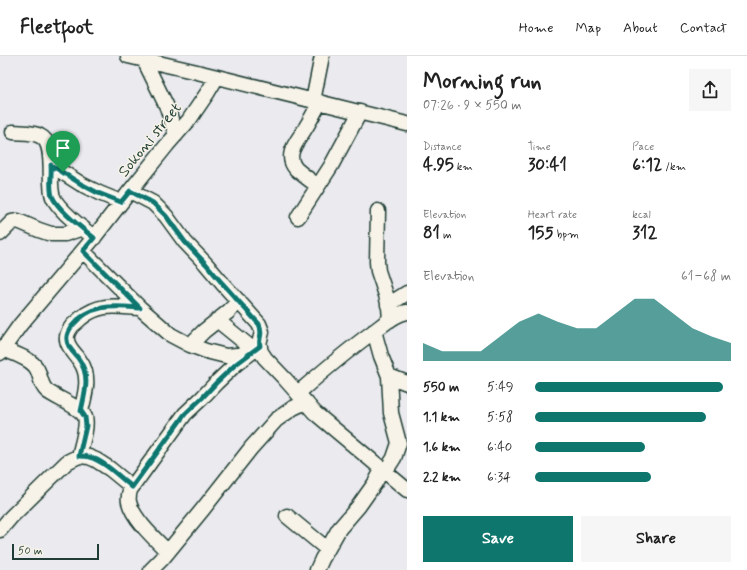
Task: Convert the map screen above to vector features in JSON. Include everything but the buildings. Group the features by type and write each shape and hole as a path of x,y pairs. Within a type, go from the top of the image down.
{"street":[{"path":"128,56 407,124"},
{"path":"318,186 296,168 292,160 291,153 295,143 306,128 316,102 322,56"},
{"path":"144,60 167,107 176,136"},
{"name":"Sokoni street","path":"2,351 20,325 94,238 126,196 189,120 208,92 216,77"},
{"path":"298,217 331,166 360,112"},
{"path":"13,132 41,136 48,144 51,165 52,195 65,212 94,238"},
{"path":"51,165 98,193 126,196 153,203 166,216 185,242 259,324 262,332 259,344 254,350 236,364 185,414 130,490 128,497 129,503 136,516 151,535 168,552"},
{"path":"378,211 377,262 378,271 386,294 390,320"},
{"path":"0,234 12,222 18,221 51,234 65,234 83,228"},
{"path":"83,251 140,308 171,335 206,352 226,356 254,350"},
{"path":"388,305 407,293"},
{"path":"190,345 239,301"},
{"path":"81,411 86,373 81,362 68,345 66,338 69,330 86,314 95,309 106,307 140,308"},
{"path":"151,570 168,552 251,448 276,420 293,408 338,358 390,320 403,312 407,312"},
{"path":"217,320 254,350 261,352 315,413 407,490"},
{"path":"317,570 339,529 358,507 394,458 399,443 391,413 389,376 381,356 374,331"},
{"path":"2,351 28,360 37,368 41,383 46,390 81,411 85,417 86,426 79,456"},
{"path":"389,376 407,383"},
{"path":"0,530 11,517 67,462 79,456 89,457 96,460 110,469 132,487"},
{"path":"287,516 328,549"}],"route":[{"path":"51,165 63,172 98,193 121,202 130,191 153,203 166,216 185,242 259,324 262,332 259,344 260,346 236,364 185,414 132,487 110,469 96,460 89,457 79,456 86,426 85,417 81,411 84,398 86,373 81,362 68,345 66,338 69,330 75,324 86,314 95,309 106,307 140,308 83,251 94,238 65,212 52,195 51,165"}]}
